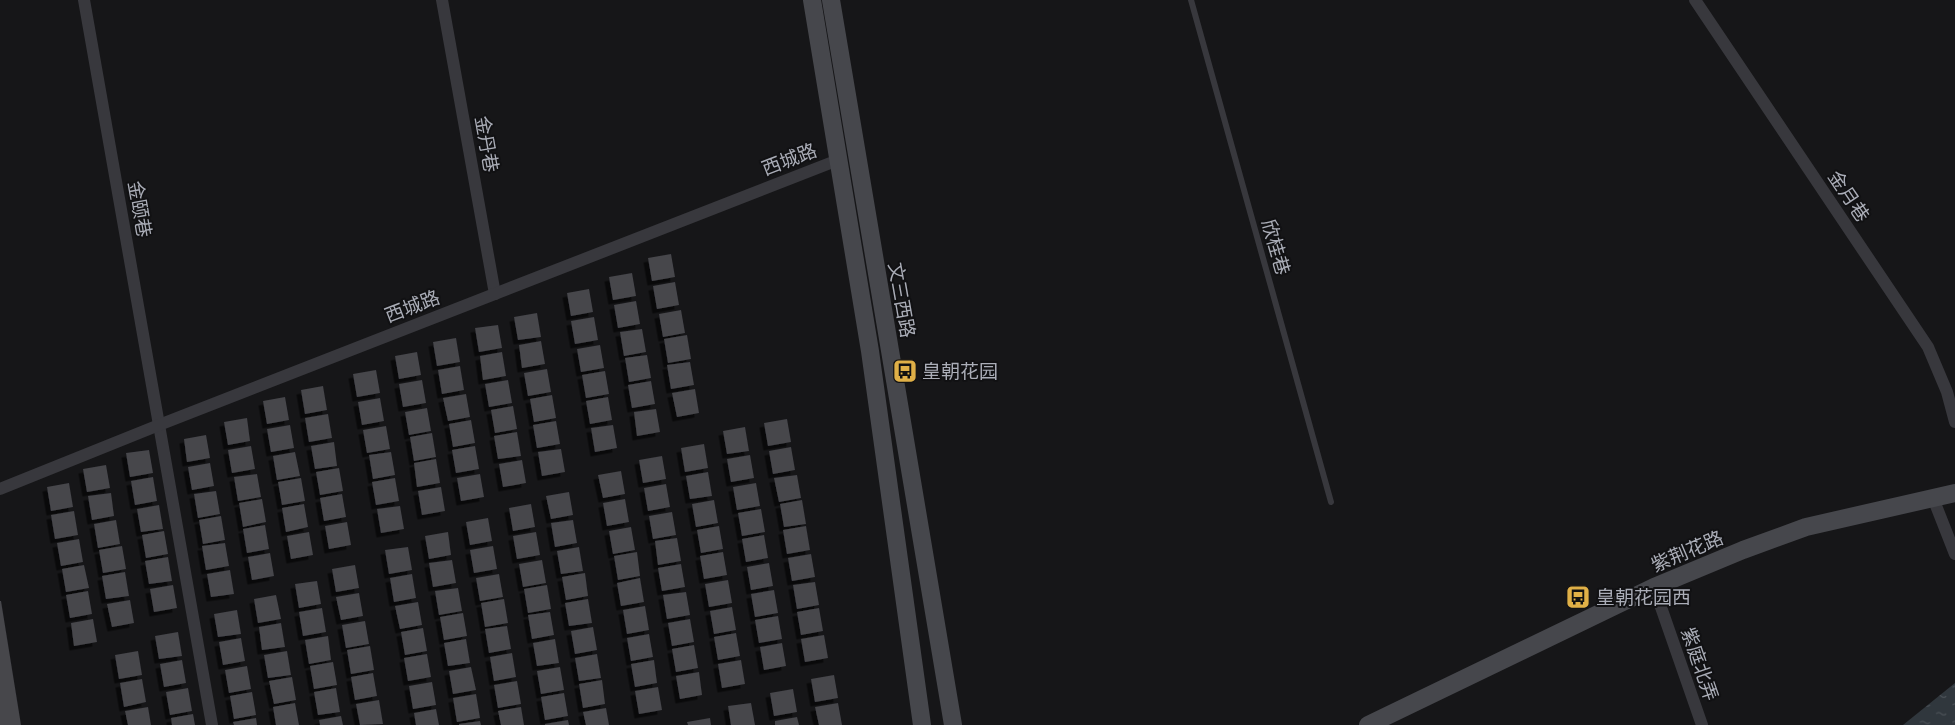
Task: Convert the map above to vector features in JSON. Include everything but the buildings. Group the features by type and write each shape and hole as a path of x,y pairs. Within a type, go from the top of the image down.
{"main road":[{"path":"812,0 870,351 922,725"},
{"name":"文三西路","path":"831,0 953,725"},
{"name":"紫荆花路","path":"1368,725 1654,587 1743,550 1806,527 1955,493"}],"street":[{"name":"金颐巷","path":"84,0 212,725"},
{"name":"金丹巷","path":"442,0 494,294"},
{"name":"金月巷","path":"1695,0 1928,347 1947,392 1955,422"},
{"name":"西城路","path":"0,489 838,160"},
{"path":"1933,498 1955,554"},
{"name":"紫庭北弄","path":"1654,587 1702,725"}],"lane":[{"name":"欣桂巷","path":"1191,0 1331,502"}],"water":[{"path":"1955,683 1955,725 1903,725"}],"place":[{"name":"皇朝花园","path":"905,371"},
{"name":"皇朝花园西","path":"1578,597"}]}
